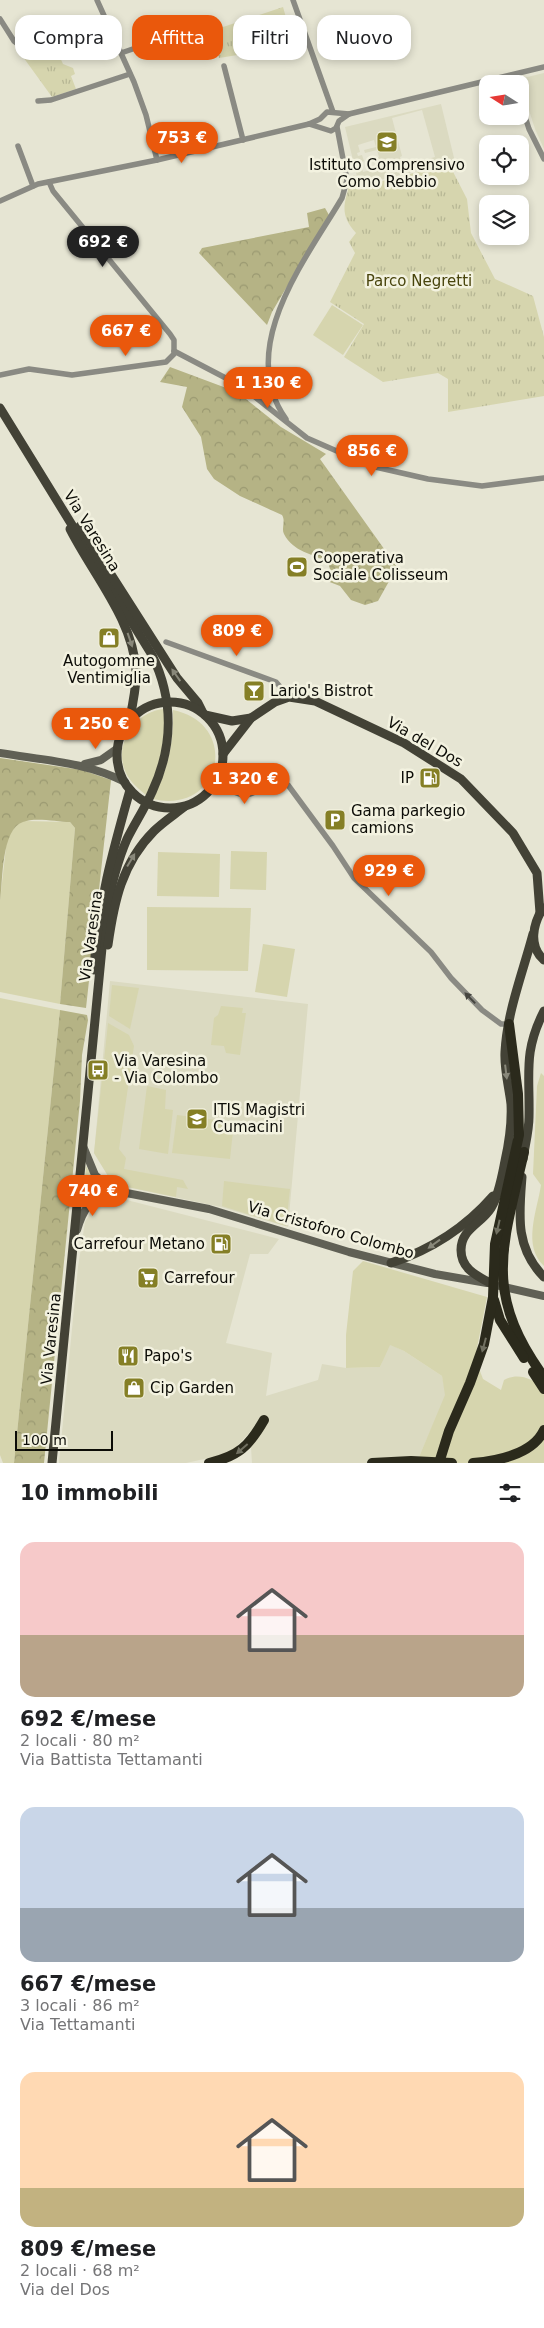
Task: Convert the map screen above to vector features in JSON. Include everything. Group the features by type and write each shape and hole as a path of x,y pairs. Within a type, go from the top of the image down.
{"highway":[{"path":"509,1024 518,1094 519,1135 494,1244 497,1266 516,1331 544,1377"},
{"path":"439,1463 448,1431 478,1364 488,1327 497,1266 504,1244 524,1152"},
{"path":"493,1297 509,1336 544,1389"},
{"path":"516,1331 544,1366"},
{"path":"209,1463 233,1456 244,1449 264,1420"},
{"path":"473,1463 515,1454 536,1441 544,1430"},
{"path":"372,1463 410,1461 452,1463"}],"main road":[{"name":"Via Varesina","path":"0,408 152,655 164,683 170,719 166,756 160,773 127,839 113,880 105,917 82,1144 76,1232 52,1463"},
{"path":"50,489 88,536 137,616 217,732 222,754 221,769 215,782 204,795 186,805 146,839 124,873 115,901 105,969 96,1009"},
{"path":"50,489 81,550 124,622 131,640 136,680 130,720 122,734 118,748 119,768 127,786 140,798 157,806 171,808 186,805"},
{"path":"222,754 251,718 275,702 289,696"},
{"name":"Via del Dos","path":"289,696 315,701 404,742 461,779 499,816 524,848 541,875 542,910"},
{"path":"130,720 144,710 164,703 179,703 192,707 204,715 232,721 251,718"},
{"path":"96,1009 94,975 100,906 127,786"},
{"path":"492,1284 468,1269 462,1256 461,1248 465,1234 490,1209 498,1190 510,1128 511,1107 505,1051 509,1024 533,934 542,910"},
{"path":"533,934 536,950 544,960"},
{"path":"544,1011 534,1033 529,1052 527,1072 529,1118 519,1210 520,1236 531,1262 544,1277"},
{"path":"391,1263 427,1250 475,1215 498,1190"}],"street":[{"path":"290,425 279,410 271,382 269,344 273,324 281,304 342,198 347,180 344,156 339,140 338,124 329,105 293,0"},
{"path":"100,1 106,15"},
{"path":"0,20 15,42"},
{"path":"122,55 146,115 157,160"},
{"path":"224,66 242,140"},
{"path":"512,75 544,67"},
{"path":"38,102 51,100 130,74"},
{"path":"0,201 33,186 157,160 309,124 332,112 349,114 479,83"},
{"path":"331,131 349,114"},
{"path":"320,119 321,126"},
{"path":"309,124 321,126 331,131 339,140"},
{"path":"528,125 544,159"},
{"path":"18,146 33,186"},
{"path":"0,375 29,369 72,375 89,373 166,362 174,351 174,340 170,334 53,191 49,182"},
{"path":"174,351 241,386 307,438 329,449 385,470 482,486 544,478"},
{"path":"241,386 258,387 271,382"},
{"path":"530,481 544,484"},
{"name":"Via del Dos","path":"166,642 276,682 289,696"},
{"path":"79,765 101,760 118,748"},
{"path":"0,753 79,765 103,771 127,786"},
{"path":"215,782 237,793 247,795 266,784 277,782 288,785 334,846 346,869 354,878 431,952 451,978 482,1010 500,1024 509,1024"},
{"path":"76,1232 84,1210 96,1195 111,1190 95,1175 82,1144"},
{"path":"78,1188 96,1195"},
{"name":"Via Cristoforo Colombo","path":"111,1190 210,1209 391,1263 434,1274 492,1284 544,1296"}],"shaded area":[{"path":"544,73 544,149 529,110 529,77"},
{"name":"Istituto Comprensivo Como Rebbio","path":"441,104 455,162 359,185 345,127","holes":["422,110 435,157 402,166 400,157 402,156 392,118","374,140 376,147 364,150 365,153 377,150 379,157 368,160 368,163 380,160 382,167 363,172 360,163 364,161 362,155 358,156 357,153 360,152 358,145"]},
{"name":"ITIS Magistri Cumacini","path":"110,981 308,1004 288,1227 221,1207 113,1184 94,1153"},
{"path":"115,1197 279,1239 268,1254 250,1254 226,1343 272,1353 266,1396 318,1380 322,1364 346,1368 380,1367 389,1344 404,1351 442,1376 446,1395 419,1457 429,1463 252,1463 250,1432 231,1453 186,1463 59,1463 78,1267 85,1222 94,1206"}],"green space":[{"path":"283,7 285,15 259,15"},
{"path":"233,24 233,56 223,57 223,27"},
{"path":"25,60 61,60 63,64 73,68 75,74 71,76 76,89 52,97"},
{"name":"Parco Negretti","path":"449,164 467,199 471,233 495,279 533,296 544,337 544,396 448,412 448,379 438,373 383,382 344,357 364,324 330,302 355,253 349,242 356,233 347,220 344,208 351,179 354,175 359,187"},
{"path":"325,208 329,215 272,312 267,325 199,253 202,248 309,227 307,213"},
{"path":"332,305 363,325 343,355 313,335"},
{"path":"170,367 237,392 281,427 326,454 320,459 397,567 378,601 365,605 351,600 340,586 327,581 330,569 328,562 298,549 288,540 283,532 284,520 282,515 240,496 214,479 207,469 201,437 182,407 187,387 160,382"},
{"path":"164,709 165,720 161,754 155,775 146,795 133,783 124,768 123,748 130,729 137,721 154,711"},
{"path":"173,710 194,719 208,732 215,749 214,766 208,782 195,794 176,800 153,799 163,777 169,756"},
{"path":"0,758 82,770 111,780 86,1008 60,1004 75,828 70,822 40,820 23,822 16,827 11,834 4,857 0,901"},
{"path":"24,821 70,822 75,828 60,1004 0,992 0,901 7,838 17,824"},
{"path":"231,851 267,852 266,890 230,889"},
{"path":"158,852 220,854 219,897 157,896"},
{"path":"147,907 251,908 248,971 147,970"},
{"path":"263,944 295,949 287,997 255,992"},
{"path":"112,985 139,988 130,1029 109,1016"},
{"path":"0,998 60,1010 14,1463 3,1463 0,1455"},
{"path":"221,1006 243,1008 242,1013 246,1013 240,1055 226,1053 224,1046 211,1045 214,1018 218,1015"},
{"path":"60,1010 87,1015 88,1020 82,1055 80,1101 44,1463 14,1463"},
{"path":"108,1023 129,1035 134,1046 119,1149 126,1158 124,1169 183,1180 188,1189 177,1187 176,1197 113,1184 94,1153"},
{"path":"541,1073 544,1076 544,1266 537,1258 532,1238 534,1217 541,1185 533,1174 537,1086"},
{"path":"147,1086 166,1090 165,1109 173,1110 168,1154 139,1149"},
{"path":"177,1115 234,1122 230,1159 172,1153"},
{"path":"86,1166 95,1180 107,1190 89,1192 84,1190"},
{"path":"224,1181 290,1189 286,1226 222,1206"},
{"path":"363,1261 487,1297 475,1358 483,1379 501,1390 504,1380 514,1377 530,1379 544,1387 544,1463 429,1463 419,1457 445,1395 442,1376 404,1351 390,1345 380,1367 346,1368 346,1335 353,1271"}],"place":[{"name":"Istituto Comprensivo Como Rebbio","path":"387,142"},
{"name":"Cooperativa Sociale Colisseum","path":"297,567"},
{"name":"Autogomme Ventimiglia","path":"109,638"},
{"name":"Lario's Bistrot","path":"254,691"},
{"name":"IP","path":"430,778"},
{"name":"Gama parkegio camions","path":"335,820"},
{"name":"Via Varesina - Via Colombo","path":"98,1070"},
{"name":"ITIS Magistri Cumacini","path":"197,1119"},
{"name":"Carrefour Metano","path":"221,1244"},
{"name":"Carrefour","path":"148,1278"},
{"name":"Papo's","path":"128,1356"},
{"name":"Cip Garden","path":"134,1388"}]}
